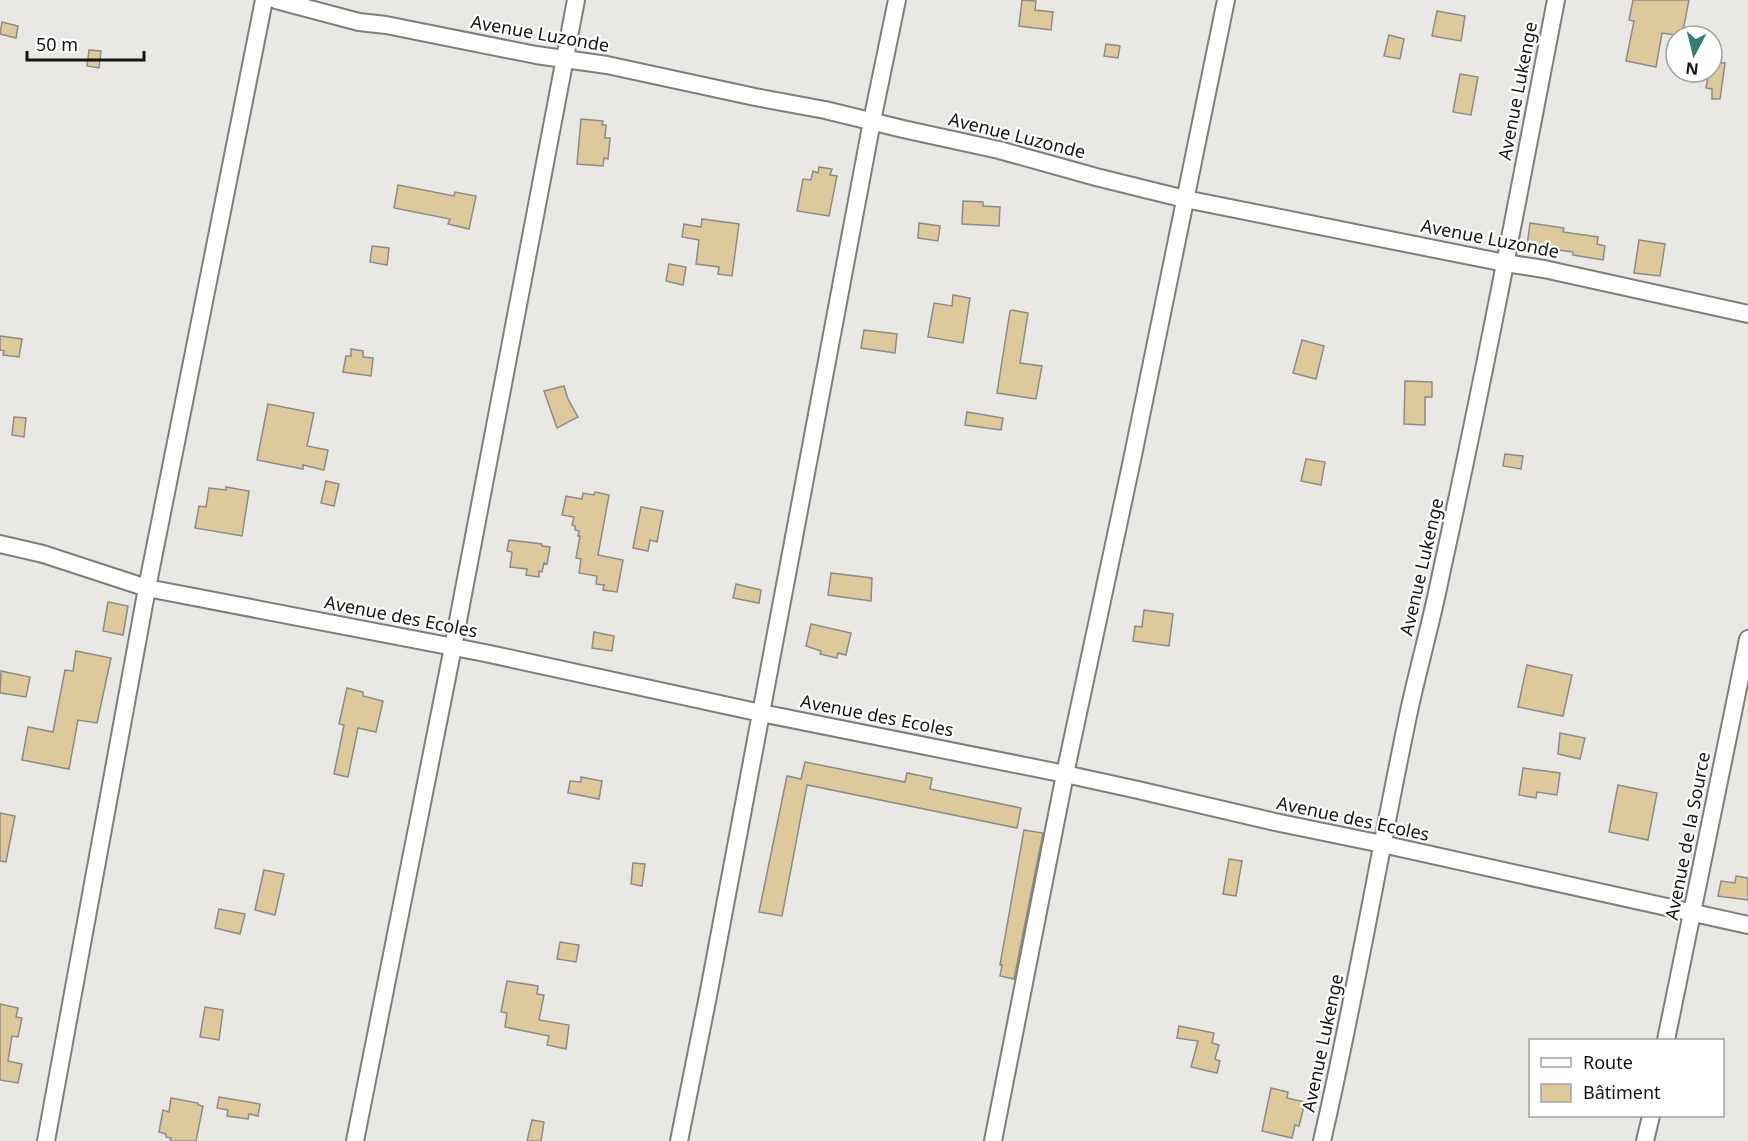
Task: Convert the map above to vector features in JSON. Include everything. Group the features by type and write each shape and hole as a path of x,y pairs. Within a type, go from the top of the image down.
{"street":[{"path":"46,1141 147,588 264,0"},
{"name":"Avenue Luzonde","path":"276,0 359,22 564,60 618,67 755,98 825,110 999,150 1185,199 1544,269 1748,314"},
{"path":"356,1141 576,0"},
{"path":"679,1141 872,121 897,0"},
{"path":"993,1141 1065,774 1226,0"},
{"name":"Avenue Lukenge","path":"1322,1141 1412,698 1443,566 1556,0"},
{"name":"Avenue des Ecoles","path":"0,544 60,560 147,588 453,647 761,713 1065,774 1748,925"},
{"name":"Avenue de la Source","path":"1666,1039 1748,639"},
{"path":"1645,1141 1651,1117"}],"building":[{"path":"1022,0 1036,1 1035,10 1053,12 1051,30 1019,26"},
{"path":"1633,0 1689,0 1684,24 1664,24 1656,67 1626,61 1634,21 1629,20"},
{"path":"1437,11 1465,16 1461,41 1432,36"},
{"path":"2,22 18,26 16,38 0,34"},
{"path":"1389,35 1404,39 1400,59 1384,56"},
{"path":"1106,44 1120,46 1118,58 1104,56"},
{"path":"89,50 101,51 99,68 87,66"},
{"path":"1460,74 1478,77 1471,115 1453,112"},
{"path":"1707,84 1722,84 1720,99 1712,99 1712,89 1706,88"},
{"path":"581,119 603,121 602,125 606,125 605,138 610,138 608,159 604,158 603,166 577,164"},
{"path":"819,167 832,169 830,175 837,176 829,216 797,211 803,179 811,180 813,171 818,173"},
{"path":"398,185 454,196 455,192 476,196 469,229 448,224 450,219 394,208"},
{"path":"963,201 983,202 983,206 1000,207 999,226 962,224"},
{"path":"702,219 739,224 732,276 718,274 719,267 696,264 699,240 682,237 684,224 701,227"},
{"path":"919,223 940,226 938,241 918,238"},
{"path":"1530,223 1564,228 1563,232 1598,237 1597,244 1605,246 1603,260 1573,255 1573,252 1527,246"},
{"path":"1639,240 1665,244 1660,276 1634,273"},
{"path":"372,246 389,248 387,265 370,262"},
{"path":"669,264 686,267 683,285 666,281"},
{"path":"953,295 970,298 963,343 928,337 934,303 952,306"},
{"path":"1012,310 1028,313 1020,363 1042,366 1036,399 997,393"},
{"path":"864,330 897,334 895,353 861,348"},
{"path":"0,336 22,339 19,357 3,355 4,351 0,350"},
{"path":"1302,340 1324,346 1316,379 1293,373"},
{"path":"351,349 363,351 363,357 373,358 371,376 343,372 346,356 351,356"},
{"path":"1405,381 1432,382 1432,397 1425,397 1425,425 1404,424"},
{"path":"564,386 578,417 557,428 544,391"},
{"path":"268,404 314,413 307,446 328,450 324,470 303,465 303,469 257,460"},
{"path":"967,412 1003,418 1001,430 965,425"},
{"path":"14,417 26,418 24,437 12,435"},
{"path":"1505,454 1523,456 1521,469 1503,466"},
{"path":"1306,459 1325,462 1321,485 1301,481"},
{"path":"326,481 339,484 334,506 321,503"},
{"path":"226,487 249,491 242,536 195,528 199,506 206,507 209,488 226,490"},
{"path":"595,492 609,495 598,555 623,560 617,592 603,590 604,585 596,584 597,576 579,573 581,559 576,558 579,531 575,530 575,526 572,525 574,517 562,515 566,496 582,499 583,493 594,495"},
{"path":"641,507 663,511 657,542 650,540 648,551 633,548"},
{"path":"509,540 550,547 547,564 544,563 542,572 539,571 539,577 526,575 527,569 510,567 512,552 507,551"},
{"path":"831,573 872,578 871,601 828,595"},
{"path":"736,584 761,590 759,603 733,598"},
{"path":"108,602 128,606 123,635 103,631"},
{"path":"1144,610 1173,614 1169,646 1133,641 1135,626 1142,627"},
{"path":"811,624 851,633 846,655 838,653 837,658 820,654 821,651 806,646"},
{"path":"594,632 614,636 612,651 592,648"},
{"path":"76,651 111,658 97,723 78,720 69,769 22,760 28,727 53,732 65,670 73,671"},
{"path":"1527,665 1572,675 1563,716 1518,707"},
{"path":"1,671 30,677 26,697 0,693"},
{"path":"347,688 363,692 363,696 383,701 376,732 358,728 348,777 334,774 344,725 339,724"},
{"path":"1560,733 1585,738 1580,759 1558,754"},
{"path":"805,762 905,782 907,773 932,778 930,789 1021,808 1017,828 807,785 782,916 759,912 787,776 801,779"},
{"path":"1523,768 1560,773 1557,795 1537,792 1536,798 1519,795"},
{"path":"581,777 602,781 599,799 568,793 570,781 581,782"},
{"path":"1618,785 1657,793 1648,840 1609,832"},
{"path":"0,813 15,816 6,862 0,861"},
{"path":"1024,830 1043,833 1014,979 1000,976 1002,965 1000,965"},
{"path":"1229,859 1242,861 1236,896 1223,894"},
{"path":"633,863 645,864 642,886 631,884"},
{"path":"264,870 284,874 275,915 255,910"},
{"path":"1736,876 1748,878 1748,900 1718,896 1721,881 1735,883"},
{"path":"219,909 245,914 240,934 215,928"},
{"path":"560,942 579,945 576,962 557,959"},
{"path":"507,981 538,986 537,994 544,995 539,1020 569,1025 566,1049 547,1045 549,1036 505,1027 507,1013 501,1012"},
{"path":"0,1004 18,1008 16,1017 22,1018 18,1037 12,1036 8,1061 22,1064 18,1083 0,1080"},
{"path":"205,1007 223,1010 219,1040 200,1037"},
{"path":"1179,1026 1214,1033 1212,1043 1219,1045 1215,1059 1220,1061 1217,1073 1191,1067 1198,1041 1177,1038"},
{"path":"1271,1088 1288,1092 1287,1098 1305,1102 1299,1126 1295,1125 1292,1138 1262,1131"},
{"path":"219,1097 260,1104 258,1116 249,1114 248,1119 227,1116 228,1110 217,1108"},
{"path":"171,1098 203,1106 196,1141 170,1141 171,1138 159,1132 163,1110 169,1112"},
{"path":"532,1120 544,1122 541,1141 527,1141"}]}
